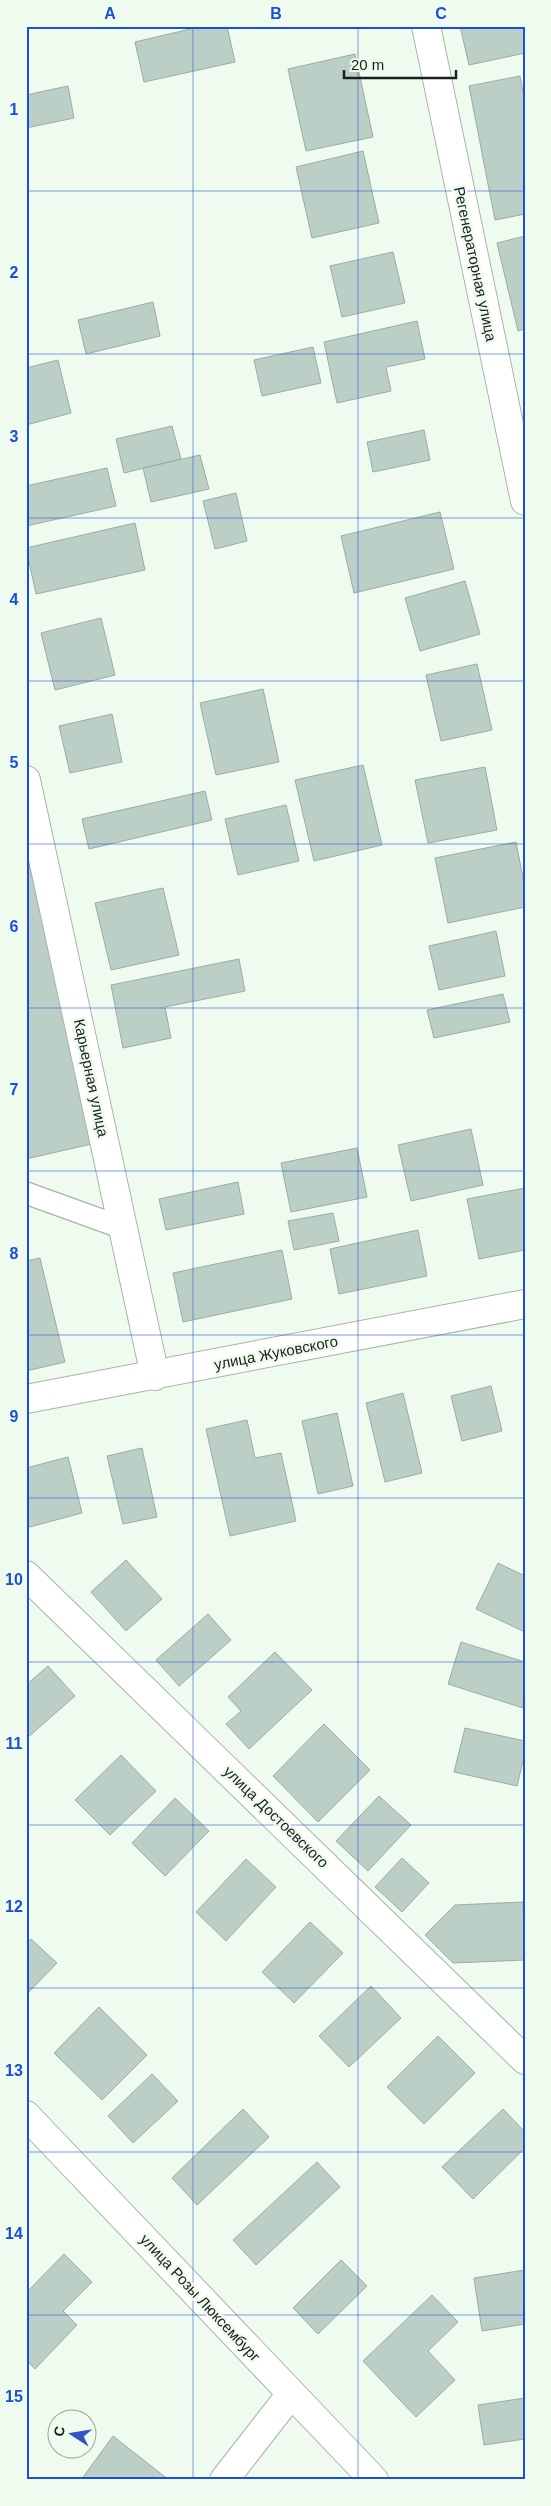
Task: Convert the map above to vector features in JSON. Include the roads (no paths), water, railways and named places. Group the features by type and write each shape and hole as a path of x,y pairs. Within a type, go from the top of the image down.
{"street":[{"name":"Регенераторная улица","path":"426,26 525,501"},
{"name":"Карьерная улица","path":"26,780 155,1376"},
{"name":"улица Жуковского","path":"26,1399 155,1376 525,1304"},
{"name":"улица Достоевского","path":"26,1575 525,2060"},
{"name":"улица Розы Люксембург","path":"26,2115 374,2480"},
{"path":"224,2480 290,2394"}],"lane":[{"path":"26,1193 123,1228"}]}
